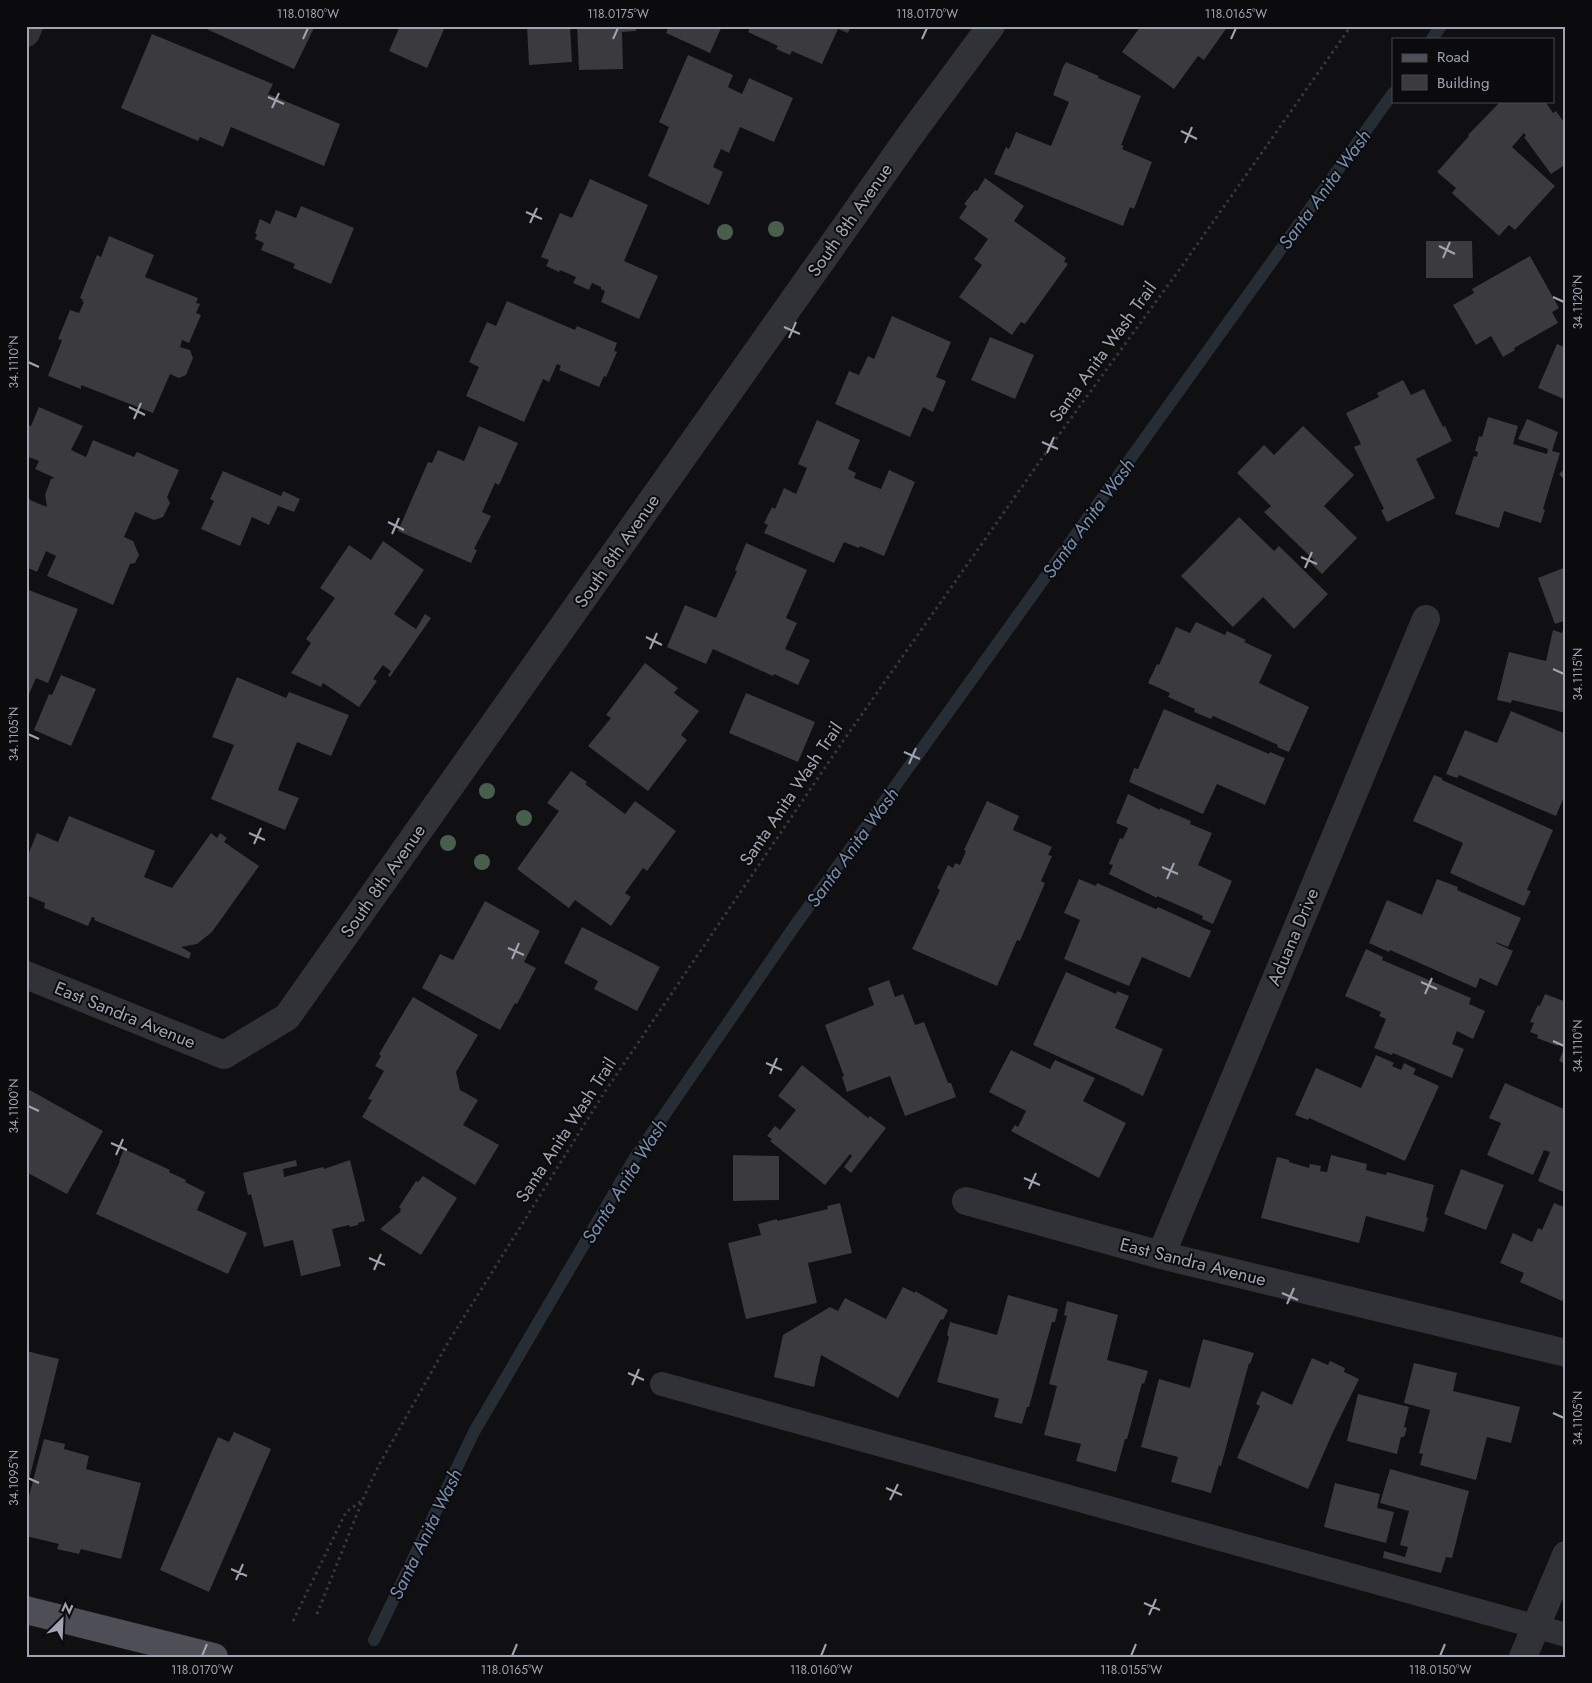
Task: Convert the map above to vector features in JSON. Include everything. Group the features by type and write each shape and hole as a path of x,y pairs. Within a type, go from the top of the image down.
{"main road":[{"path":"26,1610 214,1657"}],"street":[{"path":"26,33 29,26"},
{"name":"South 8th Avenue","path":"224,1055 287,1017 911,134 991,26"},
{"name":"Aduana Drive","path":"1161,1255 1426,619"},
{"name":"East Sandra Avenue","path":"26,975 224,1055"},
{"name":"East Sandra Avenue","path":"966,1201 1161,1255 1566,1353"},
{"path":"1523,1657 1566,1555"}],"lane":[{"path":"662,1384 1535,1628 1566,1635"}],"path":[{"name":"Santa Anita Wash Trail","path":"317,1614 363,1499 379,1465 449,1341 604,1094 841,744 1045,454 1182,266 1351,26"},
{"path":"293,1621 346,1512 363,1499"}],"building":[{"path":"200,26 315,26 294,69"},
{"path":"400,26 445,27 427,68 389,51"},
{"path":"527,26 570,26 572,62 529,65"},
{"path":"577,26 636,26 636,31 622,32 623,69 579,70"},
{"path":"669,26 722,26 710,53 666,33"},
{"path":"751,26 851,26 848,33 838,29 822,64 792,51 790,55 776,49 778,46 748,32"},
{"path":"1141,26 1228,26 1204,60 1198,56 1174,89 1122,52"},
{"path":"152,34 273,84 268,94 340,124 324,166 231,127 223,147 200,137 198,141 121,108"},
{"path":"688,55 733,75 728,87 742,94 749,78 793,98 774,142 740,127 729,153 721,149 713,167 723,172 709,205 648,176 669,127 659,122"},
{"path":"1066,62 1141,96 1121,145 1124,146 1122,149 1152,162 1134,209 1130,207 1123,226 994,174 1006,147 1009,149 1016,132 1051,146 1069,102 1053,95"},
{"path":"1500,102 1546,102 1553,113 1556,111 1566,125 1566,164 1551,174 1524,137 1526,136 1524,133 1512,147 1555,186 1515,230 1509,225 1499,236 1452,193 1456,188 1437,172 1468,135"},
{"path":"985,178 1024,206 1014,221 1066,258 1064,262 1068,264 1025,324 1021,322 1012,335 959,297 982,265 974,259 988,239 959,218 967,206 964,204 975,190 977,191"},
{"path":"590,179 648,205 624,261 658,276 639,319 601,302 605,291 601,287 592,283 589,290 573,283 576,277 546,266 549,260 541,257 560,213 572,218"},
{"path":"301,206 354,228 331,284 293,268 295,264 261,250 264,243 255,239 260,219 270,224 276,210 296,218"},
{"path":"109,236 154,255 145,277 198,298 196,303 200,304 196,313 201,315 189,343 182,340 180,347 190,350 193,358 186,375 179,378 170,374 153,413 81,385 81,389 48,376 62,340 58,339 70,310 79,313 84,302 80,298 97,255 101,257"},
{"path":"1426,241 1472,241 1473,278 1426,278"},
{"path":"1530,256 1559,308 1552,312 1558,323 1514,348 1515,350 1503,357 1491,336 1476,345 1453,305 1474,293 1472,289"},
{"path":"507,301 575,330 577,326 617,343 614,351 617,352 606,377 604,376 599,387 559,370 561,366 557,364 549,382 543,379 524,422 466,396 479,367 469,362 487,322 496,326"},
{"path":"892,316 951,342 936,377 946,381 933,412 923,407 910,437 835,404 849,371 859,375 868,356 874,359"},
{"path":"990,337 1034,355 1015,399 971,380"},
{"path":"1557,344 1566,348 1566,400 1538,388"},
{"path":"1403,380 1411,395 1424,389 1452,441 1416,459 1435,498 1387,522 1381,510 1384,509 1354,447 1361,444 1346,413 1379,397 1377,393"},
{"path":"39,407 83,426 71,450 86,457 93,440 134,457 137,452 179,470 167,497 170,503 163,517 154,520 135,512 124,537 133,541 139,555 135,563 130,564 113,605 47,576 56,556 46,551 37,572 26,567 26,492 30,500 47,507 45,495 51,479 55,478 35,469 39,461 26,456 26,427 27,425 31,426"},
{"path":"1488,417 1518,426 1513,444 1547,454 1548,449 1518,439 1527,419 1558,432 1552,451 1560,453 1543,509 1545,510 1541,523 1504,511 1499,528 1455,514 1474,456 1477,457 1478,452 1475,451 1479,436 1482,437"},
{"path":"817,420 860,440 848,469 856,473 854,478 881,489 889,470 915,482 884,556 860,546 859,548 844,542 834,563 764,533 768,525 764,523 772,507 775,509 784,488 796,494 807,468 798,464"},
{"path":"479,426 518,443 499,485 495,483 482,512 491,516 474,549 477,550 471,563 398,531 428,462 432,463 438,450 464,461"},
{"path":"1303,426 1354,475 1324,506 1357,538 1322,574 1311,563 1314,560 1264,512 1271,506 1237,473 1264,445 1274,455"},
{"path":"1566,468 1566,481 1559,474"},
{"path":"223,471 281,496 283,491 300,499 294,512 278,506 269,525 252,517 240,546 201,529 214,501 210,499"},
{"path":"1239,517 1274,551 1279,546 1328,594 1294,629 1263,597 1233,627 1181,576"},
{"path":"383,541 424,570 394,614 416,629 425,614 431,618 390,677 388,675 391,671 383,665 373,679 377,681 359,707 323,683 321,687 291,673 311,643 306,639 335,598 320,588 349,545 371,560"},
{"path":"746,543 807,570 786,618 797,623 785,649 810,660 798,685 713,649 706,664 667,647 685,605 716,618 737,571 735,570"},
{"path":"1566,567 1566,620 1555,624 1538,578"},
{"path":"26,589 78,609 48,683 36,678 26,701"},
{"path":"1196,622 1225,635 1227,631 1246,640 1244,642 1272,655 1259,683 1309,707 1289,752 1277,747 1278,745 1213,716 1211,719 1194,712 1195,709 1168,697 1170,693 1148,683 1157,664 1159,665 1176,627 1190,633"},
{"path":"1564,626 1566,627 1566,713 1512,700 1511,703 1497,700 1509,652 1546,661 1553,630 1562,633"},
{"path":"645,663 678,688 674,693 699,711 681,735 687,740 648,791 588,746 611,718 606,715"},
{"path":"61,675 96,689 71,746 34,730 49,694 52,695"},
{"path":"237,677 286,698 289,692 349,715 331,756 297,742 278,790 299,798 285,830 211,799 234,745 212,737"},
{"path":"746,693 815,722 798,762 729,733"},
{"path":"1164,709 1269,754 1270,752 1285,758 1265,805 1217,784 1203,814 1129,782 1134,768 1138,769"},
{"path":"1511,711 1566,734 1566,792 1556,816 1459,775 1457,778 1446,774 1465,730 1497,743"},
{"path":"571,771 625,814 635,801 676,831 647,871 643,868 625,893 631,897 611,926 575,900 569,908 517,869 559,811 547,803"},
{"path":"1434,775 1553,830 1527,890 1531,891 1524,906 1450,873 1463,843 1413,821"},
{"path":"1128,794 1160,810 1160,808 1191,821 1190,824 1212,833 1198,865 1232,881 1213,924 1202,919 1203,916 1157,896 1157,898 1109,874 1113,865 1109,864 1120,838 1123,839 1128,828 1116,823"},
{"path":"987,801 1019,816 1013,830 1052,847 1048,855 1052,856 1041,881 1045,883 1020,941 1017,940 997,986 912,949 940,890 937,888 948,865 953,868 955,863 960,865 966,851 964,850"},
{"path":"69,816 155,851 144,877 172,888 211,833 217,838 220,833 227,838 224,842 259,866 212,932 197,944 181,947 191,953 189,959 94,920 95,918 92,917 88,926 44,908 45,903 26,895 26,860 37,833 58,842"},
{"path":"1079,879 1096,886 1097,883 1156,909 1158,907 1211,931 1190,978 1142,957 1129,986 1064,959 1080,920 1064,913"},
{"path":"1437,879 1458,887 1457,890 1521,918 1508,947 1496,942 1513,951 1497,986 1480,978 1476,988 1390,950 1389,952 1369,943 1387,900 1422,915"},
{"path":"485,901 540,931 524,962 536,968 517,1004 515,1003 500,1030 422,988 440,954 453,960"},
{"path":"582,927 660,967 637,1011 594,989 598,981 564,963"},
{"path":"1366,949 1383,957 1382,960 1471,998 1469,1004 1485,1011 1473,1039 1457,1031 1452,1044 1464,1049 1452,1078 1393,1053 1392,1055 1374,1048 1386,1019 1379,1016 1381,1012 1345,996"},
{"path":"1066,972 1116,994 1117,991 1129,996 1115,1028 1163,1049 1143,1096 1033,1045"},
{"path":"889,980 895,997 903,994 915,1025 924,1022 948,1083 951,1083 956,1097 905,1116 890,1076 847,1092 842,1077 844,1076 825,1025 874,1005 868,988"},
{"path":"1545,994 1566,1002 1566,1064 1559,1061 1565,1046 1559,1043 1558,1046 1537,1038 1538,1035 1530,1032 1534,1023 1530,1022"},
{"path":"413,997 478,1035 456,1072 460,1090 478,1100 463,1125 499,1145 475,1185 362,1117 372,1100 368,1099 384,1071 375,1066 381,1056 379,1054"},
{"path":"1011,1050 1050,1069 1055,1060 1095,1078 1083,1101 1126,1123 1099,1178 1011,1131 1015,1125 1018,1127 1026,1111 989,1092"},
{"path":"1376,1055 1394,1063 1392,1066 1401,1070 1404,1063 1416,1069 1413,1074 1439,1086 1405,1161 1309,1118 1308,1120 1295,1115 1316,1068 1361,1088"},
{"path":"802,1065 868,1118 870,1116 886,1128 851,1173 844,1167 852,1156 850,1154 825,1185 770,1141 772,1139 767,1136 775,1126 780,1130 796,1110 778,1096"},
{"path":"1505,1083 1566,1110 1566,1193 1538,1181 1550,1152 1544,1150 1533,1175 1487,1155 1501,1123 1489,1118"},
{"path":"26,1088 103,1131 67,1194 26,1172"},
{"path":"124,1149 170,1170 169,1172 205,1192 197,1210 247,1233 228,1274 96,1214"},
{"path":"733,1155 779,1156 779,1200 733,1201"},
{"path":"1331,1155 1367,1164 1366,1170 1386,1175 1387,1172 1434,1185 1424,1232 1366,1216 1359,1243 1261,1218 1277,1157 1309,1168 1310,1164 1321,1166 1320,1171 1327,1172"},
{"path":"296,1160 297,1166 283,1169 284,1177 323,1167 324,1169 350,1160 365,1221 350,1227 349,1225 332,1229 341,1266 301,1276 293,1240 264,1247 251,1194 248,1195 243,1173"},
{"path":"1461,1169 1504,1185 1486,1230 1444,1214"},
{"path":"423,1176 457,1198 421,1255 380,1229 400,1212 401,1209 399,1207 416,1181 418,1182"},
{"path":"840,1203 852,1253 808,1263 817,1303 746,1319 728,1243 761,1235 758,1224 828,1209 827,1206"},
{"path":"1554,1203 1566,1208 1566,1294 1562,1301 1520,1282 1524,1273 1500,1263 1513,1233 1532,1242 1538,1228 1542,1230"},
{"path":"903,1287 915,1293 915,1291 948,1310 943,1320 941,1319 898,1398 821,1355 814,1387 774,1377 783,1335 830,1307 838,1311 845,1298 886,1319"},
{"path":"1008,1295 1058,1309 1055,1322 1052,1322 1029,1407 1027,1407 1022,1424 994,1417 999,1399 937,1382 949,1337 947,1335 950,1322 997,1335"},
{"path":"1067,1301 1118,1315 1107,1360 1148,1371 1144,1384 1142,1383 1116,1472 1076,1461 1081,1444 1044,1435 1057,1386 1049,1384 1067,1316 1064,1315"},
{"path":"1203,1339 1254,1353 1249,1363 1221,1466 1219,1465 1211,1493 1171,1482 1178,1457 1141,1447 1159,1379 1190,1388"},
{"path":"26,1351 59,1359 27,1488 26,1488"},
{"path":"1312,1358 1328,1365 1330,1361 1345,1368 1344,1372 1359,1379 1308,1489 1237,1458 1260,1406 1256,1404 1262,1391 1292,1405"},
{"path":"1414,1363 1457,1373 1453,1391 1520,1407 1511,1443 1487,1437 1476,1480 1420,1465 1423,1454 1419,1453 1430,1410 1404,1403"},
{"path":"1358,1394 1409,1407 1404,1427 1407,1428 1404,1437 1401,1437 1397,1454 1347,1441"},
{"path":"234,1432 271,1449 209,1592 160,1570 218,1437 229,1442"},
{"path":"44,1439 65,1444 64,1449 89,1456 86,1469 141,1483 121,1559 81,1549 79,1554 57,1549 59,1544 26,1536 26,1507"},
{"path":"1390,1469 1469,1491 1452,1558 1446,1557 1441,1573 1383,1558 1384,1551 1405,1557 1408,1547 1400,1545 1409,1511 1380,1503"},
{"path":"1335,1483 1380,1494 1377,1508 1394,1512 1386,1543 1324,1527"}],"waterway":[{"name":"Santa Anita Wash","path":"1433,38 1441,26"},
{"name":"Santa Anita Wash","path":"374,1640 474,1432 634,1159 794,927 1392,94"}]}
